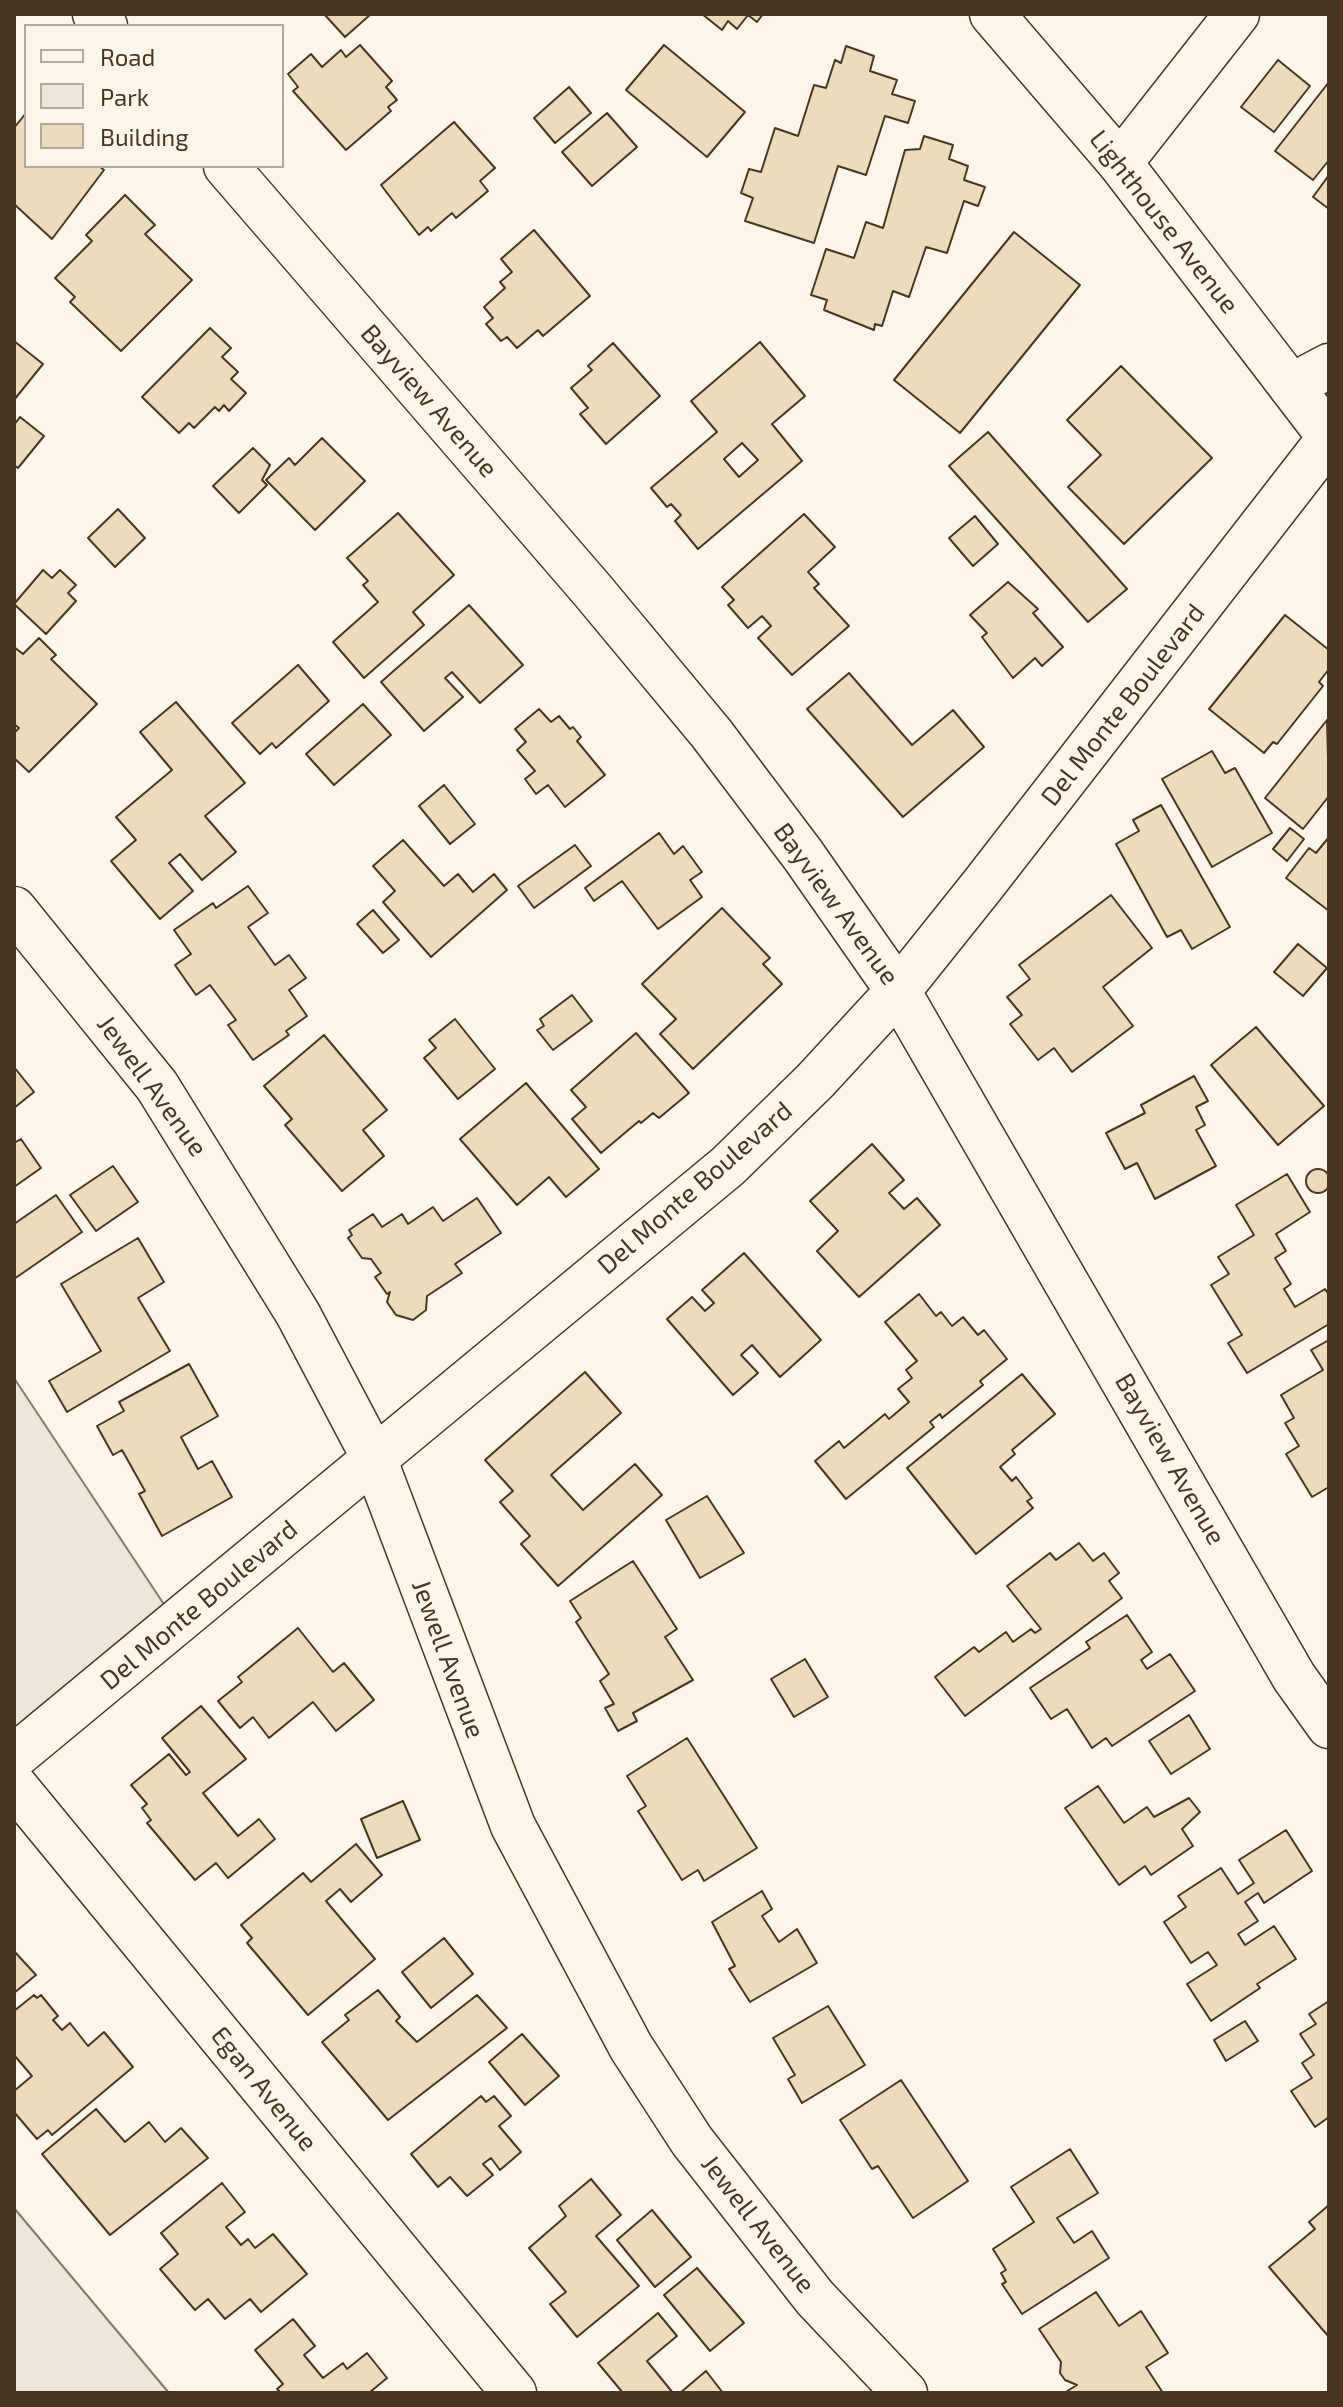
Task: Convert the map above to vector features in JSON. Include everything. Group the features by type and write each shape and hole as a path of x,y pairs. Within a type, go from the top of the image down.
{"street":[{"name":"Lighthouse Avenue","path":"992,14 1310,376 1329,438"},
{"path":"1120,163 1237,14"},
{"name":"Bayview Avenue","path":"228,168 593,591 711,733 898,991 1294,1677 1329,1726"},
{"name":"Del Monte Boulevard","path":"14,1757 728,1166 815,1081 898,991 1329,438"},
{"name":"Jewell Avenue","path":"14,909 107,1021 166,1099 298,1314 374,1458 513,1826 631,2047 692,2141 815,2298 905,2393"},
{"name":"Egan Avenue","path":"14,1785 514,2393"}],"green space":[{"path":"14,1378 177,1624 14,1758"},
{"path":"14,2208 169,2393 14,2393"}],"building":[{"path":"324,14 371,14 345,37"},
{"path":"702,14 763,14 757,22 748,15 737,29 728,21 722,30"},
{"path":"360,45 392,81 386,87 397,100 388,107 391,111 346,150 293,91 298,87 288,74 311,54 322,67 341,50 346,57"},
{"path":"664,45 745,112 707,157 626,90"},
{"path":"846,46 874,56 870,71 897,80 892,94 915,101 908,123 885,116 866,175 838,166 814,243 745,221 753,198 741,193 749,169 761,172 775,128 798,136 814,85 826,88 835,60 841,63"},
{"path":"1278,60 1310,86 1274,132 1241,107"},
{"path":"1329,82 1329,160 1313,180 1275,151"},
{"path":"569,87 591,113 555,143 534,118"},
{"path":"607,113 637,147 592,186 562,152"},
{"path":"24,116 24,168 104,170 52,239 14,204 14,128"},
{"path":"454,122 495,168 480,181 488,191 456,218 452,213 431,231 428,227 419,235 381,185"},
{"path":"924,136 953,145 949,159 968,166 964,180 985,187 978,206 964,201 947,253 926,247 909,297 893,291 882,326 875,324 874,330 824,310 827,300 811,295 826,249 854,258 866,222 883,228 905,150 920,149"},
{"path":"1329,175 1329,209 1313,197"},
{"path":"125,195 155,225 145,234 192,280 121,351 70,302 75,297 55,278 92,241 86,235"},
{"path":"534,230 590,296 543,336 538,330 517,348 507,337 501,341 486,324 493,318 484,307 505,288 500,282 512,272 501,259"},
{"path":"1014,232 1080,285 960,433 894,380"},
{"path":"210,328 231,348 222,357 238,372 231,379 246,393 229,411 224,405 219,411 215,407 194,428 189,423 179,433 142,397"},
{"path":"14,341 43,364 14,400"},
{"path":"760,342 805,396 772,424 802,461 698,549 675,521 681,515 671,504 667,507 651,488 717,432 691,401","holes":["742,443 758,460 739,477 724,459"]},
{"path":"613,343 660,396 606,444 580,414 588,408 571,388 592,370 588,366"},
{"path":"1121,366 1212,458 1124,544 1068,487 1101,455 1067,420"},
{"path":"20,417 44,436 18,468 14,465 14,425"},
{"path":"988,432 1127,589 1088,622 949,466"},
{"path":"322,438 365,481 315,530 266,480 289,458 295,465"},
{"path":"253,448 270,465 262,480 267,485 239,513 213,486"},
{"path":"118,509 145,538 115,567 88,538"},
{"path":"398,513 454,575 413,612 424,625 364,678 333,642 378,602 363,585 368,581 347,558"},
{"path":"804,514 835,547 808,572 819,584 814,588 849,626 792,675 758,638 771,626 762,616 748,628 728,605 734,600 722,587"},
{"path":"975,516 998,544 973,566 949,538"},
{"path":"43,570 52,578 60,570 76,585 68,593 76,601 46,634 14,604"},
{"path":"1008,582 1038,609 1033,613 1063,647 1042,666 1035,658 1013,678 982,637 987,633 970,615"},
{"path":"469,605 523,665 480,703 452,672 445,678 463,697 424,731 381,682"},
{"path":"1285,615 1329,650 1329,669 1319,682 1323,686 1277,744 1273,742 1264,753 1209,709"},
{"path":"39,638 56,655 51,659 97,704 29,772 14,758 14,733 19,728 14,724 14,647 23,654"},
{"path":"298,665 329,701 276,748 272,743 260,754 232,723"},
{"path":"849,673 912,745 953,710 984,747 903,817 807,709"},
{"path":"176,702 245,783 205,816 236,852 202,880 180,854 169,863 193,891 160,919 111,861 136,840 116,817 172,770 140,732"},
{"path":"363,704 391,735 334,785 306,754"},
{"path":"539,709 551,722 559,716 570,729 573,727 581,737 577,741 605,775 565,807 548,785 536,794 525,779 535,771 517,750 526,742 515,729"},
{"path":"1327,720 1329,796 1303,829 1265,798"},
{"path":"1212,751 1225,773 1235,768 1272,833 1212,867 1162,779"},
{"path":"444,785 475,824 450,844 419,806"},
{"path":"1161,805 1230,927 1192,949 1181,930 1167,937 1116,844 1139,831 1133,820"},
{"path":"1290,828 1304,839 1287,861 1273,849"},
{"path":"659,833 674,854 683,846 702,872 690,880 702,897 658,929 622,881 594,901 585,888"},
{"path":"1329,837 1329,911 1286,878 1309,848 1316,853"},
{"path":"403,840 444,886 458,874 473,892 494,874 507,890 431,957 383,902 395,891 373,866"},
{"path":"575,845 591,866 534,908 518,886"},
{"path":"248,886 268,913 248,927 275,965 289,955 306,978 289,990 307,1016 286,1031 289,1035 253,1060 228,1025 236,1020 210,985 196,995 175,965 191,954 174,930 213,903 216,908"},
{"path":"1111,895 1152,948 1103,987 1133,1026 1072,1072 1054,1048 1038,1060 1010,1024 1022,1015 1007,997 1030,979 1019,965"},
{"path":"722,908 770,958 763,964 782,984 693,1069 660,1034 676,1019 642,984"},
{"path":"373,910 399,940 383,953 357,924"},
{"path":"1298,944 1327,968 1303,996 1274,972"},
{"path":"572,995 592,1021 553,1050 537,1030 544,1026 540,1019"},
{"path":"455,1019 495,1069 458,1099 424,1058 436,1048 429,1040"},
{"path":"1256,1027 1324,1106 1278,1145 1211,1065"},
{"path":"636,1033 689,1093 659,1118 653,1113 641,1123 639,1121 601,1153 572,1119 586,1107 571,1090"},
{"path":"324,1035 387,1110 363,1130 384,1156 342,1191 285,1125 292,1119 264,1086"},
{"path":"14,1067 34,1092 14,1108"},
{"path":"1194,1076 1208,1101 1196,1107 1205,1125 1196,1130 1216,1166 1155,1199 1137,1163 1125,1169 1106,1133 1145,1113 1141,1105"},
{"path":"526,1083 599,1169 566,1197 549,1177 517,1205 460,1139"},
{"path":"21,1139 41,1168 14,1187 14,1143"},
{"path":"872,1144 904,1180 889,1193 904,1209 917,1198 940,1225 859,1297 817,1251 838,1231 810,1201"},
{"path":"113,1166 138,1202 96,1231 70,1195"},
{"path":"1318,1169 1327,1172 1330,1181 1327,1190 1318,1193 1309,1190 1306,1181 1309,1172"},
{"path":"1287,1174 1310,1212 1276,1234 1286,1251 1275,1258 1291,1284 1284,1289 1295,1307 1325,1289 1329,1295 1329,1324 1247,1373 1228,1343 1242,1335 1211,1285 1229,1274 1218,1257 1254,1235 1236,1205"},
{"path":"56,1195 82,1232 14,1279 14,1224"},
{"path":"477,1198 501,1233 455,1264 462,1273 427,1296 426,1310 413,1320 396,1315 387,1302 390,1292 387,1294 375,1277 381,1273 371,1259 362,1258 348,1238 352,1235 349,1230 373,1214 382,1227 402,1214 408,1224 433,1207 443,1221"},
{"path":"138,1238 164,1282 138,1298 170,1351 67,1412 49,1381 101,1351 61,1284"},
{"path":"744,1253 821,1340 780,1377 752,1345 741,1355 758,1373 733,1395 667,1319 692,1297 705,1311 714,1303 702,1290"},
{"path":"919,1294 936,1316 941,1312 952,1326 963,1317 978,1335 984,1330 1007,1359 980,1381 983,1385 942,1418 940,1414 930,1422 934,1427 846,1499 815,1461 839,1441 844,1448 885,1414 889,1419 909,1402 898,1389 912,1378 906,1370 917,1361 885,1322"},
{"path":"1329,1340 1329,1487 1312,1497 1286,1454 1299,1446 1285,1423 1294,1418 1281,1395 1323,1370 1311,1350"},
{"path":"189,1364 218,1416 181,1437 198,1469 212,1461 232,1497 162,1536 139,1494 145,1491 122,1450 113,1455 97,1426 124,1411 119,1402"},
{"path":"585,1372 621,1413 551,1475 583,1510 635,1464 662,1495 558,1586 521,1544 530,1536 500,1502 513,1491 485,1460"},
{"path":"1022,1374 1055,1414 1012,1450 1015,1454 1000,1467 1012,1481 1016,1477 1032,1498 1027,1501 1033,1508 976,1554 907,1468"},
{"path":"707,1496 744,1553 700,1578 666,1520"},
{"path":"1079,1543 1093,1561 1104,1553 1119,1573 1109,1581 1122,1598 965,1716 935,1677 974,1647 979,1652 1006,1632 1013,1642 1031,1629 1035,1633 1041,1629 1007,1586 1050,1553 1056,1560"},
{"path":"633,1561 677,1629 665,1637 693,1680 633,1713 637,1721 618,1731 605,1708 614,1704 600,1681 609,1674 576,1622 581,1618 570,1601"},
{"path":"1127,1615 1152,1652 1141,1660 1147,1669 1170,1654 1195,1691 1112,1746 1106,1738 1092,1748 1067,1709 1051,1719 1030,1688 1090,1648 1086,1642"},
{"path":"298,1628 333,1672 344,1663 374,1700 336,1731 313,1702 269,1738 253,1717 240,1728 218,1701 242,1682 238,1677"},
{"path":"805,1659 828,1697 794,1717 771,1679"},
{"path":"201,1706 246,1759 203,1793 238,1836 259,1819 275,1839 228,1878 216,1863 195,1880 147,1823 151,1820 142,1808 147,1804 131,1785 169,1754 186,1775 190,1772 162,1738"},
{"path":"1189,1715 1210,1749 1171,1774 1149,1741"},
{"path":"687,1738 757,1848 704,1881 698,1870 682,1880 638,1811 646,1806 627,1776"},
{"path":"1098,1786 1124,1823 1147,1807 1154,1817 1189,1798 1200,1812 1182,1829 1193,1846 1151,1875 1145,1866 1119,1885 1065,1808"},
{"path":"403,1801 420,1840 377,1858 361,1819"},
{"path":"1286,1830 1312,1871 1264,1903 1258,1893 1245,1902 1258,1921 1238,1934 1245,1945 1274,1926 1296,1959 1257,1984 1260,1988 1211,2021 1187,1984 1217,1965 1208,1952 1191,1963 1164,1922 1186,1907 1178,1896 1221,1868 1238,1894 1254,1883 1239,1860"},
{"path":"356,1844 382,1875 351,1902 340,1889 326,1901 375,1959 308,2015 247,1943 252,1938 241,1925 303,1873 311,1882"},
{"path":"762,1891 772,1909 762,1916 779,1942 797,1929 817,1963 750,2002 729,1969 735,1966 712,1922"},
{"path":"444,1938 473,1974 431,2008 402,1972"},
{"path":"14,1951 36,1975 14,1993"},
{"path":"378,1990 400,2017 396,2021 417,2042 477,1995 507,2028 388,2120 322,2042 349,2020 345,2015"},
{"path":"34,1995 37,1998 41,1995 58,2016 53,2020 62,2030 70,2023 88,2046 104,2032 133,2067 52,2135 48,2130 37,2139 14,2112 14,2091 32,2076 14,2055 14,2011"},
{"path":"1329,2001 1329,2117 1315,2127 1291,2091 1312,2078 1302,2063 1314,2055 1300,2034 1316,2024 1309,2014"},
{"path":"828,2006 865,2065 802,2103 788,2079 795,2075 773,2038"},
{"path":"1245,2021 1258,2041 1226,2061 1214,2040"},
{"path":"522,2034 559,2076 525,2105 489,2062"},
{"path":"901,2080 968,2181 913,2218 878,2166 872,2169 840,2120"},
{"path":"481,2096 486,2102 494,2096 511,2116 499,2126 521,2152 500,2170 491,2158 483,2164 493,2175 467,2196 450,2177 438,2187 411,2154"},
{"path":"96,2109 125,2142 149,2122 165,2142 181,2128 208,2158 110,2235 42,2154"},
{"path":"1070,2149 1098,2193 1057,2218 1074,2243 1092,2231 1109,2258 1022,2314 1002,2284 1006,2282 1001,2273 1006,2270 993,2249 1034,2222 1011,2187"},
{"path":"591,2179 621,2215 596,2236 639,2286 577,2337 550,2304 566,2292 529,2248 566,2216 559,2206"},
{"path":"222,2183 245,2212 226,2227 241,2245 248,2239 255,2248 273,2234 307,2274 261,2312 250,2299 225,2319 208,2299 195,2310 160,2269 178,2254 161,2233"},
{"path":"1329,2205 1329,2337 1269,2267 1315,2229 1309,2222"},
{"path":"652,2210 691,2257 655,2287 617,2240"},
{"path":"697,2268 744,2323 710,2351 664,2295"},
{"path":"1096,2292 1119,2326 1141,2311 1168,2353 1146,2367 1163,2393 1064,2393 1077,2385 1065,2380 1060,2373 1061,2362 1039,2329"},
{"path":"658,2313 677,2336 647,2361 673,2393 623,2393 598,2363"},
{"path":"293,2319 315,2346 304,2355 323,2378 343,2363 347,2369 367,2353 387,2378 369,2393 281,2393 277,2389 283,2384 255,2350"},
{"path":"706,2371 723,2393 680,2393"}]}
